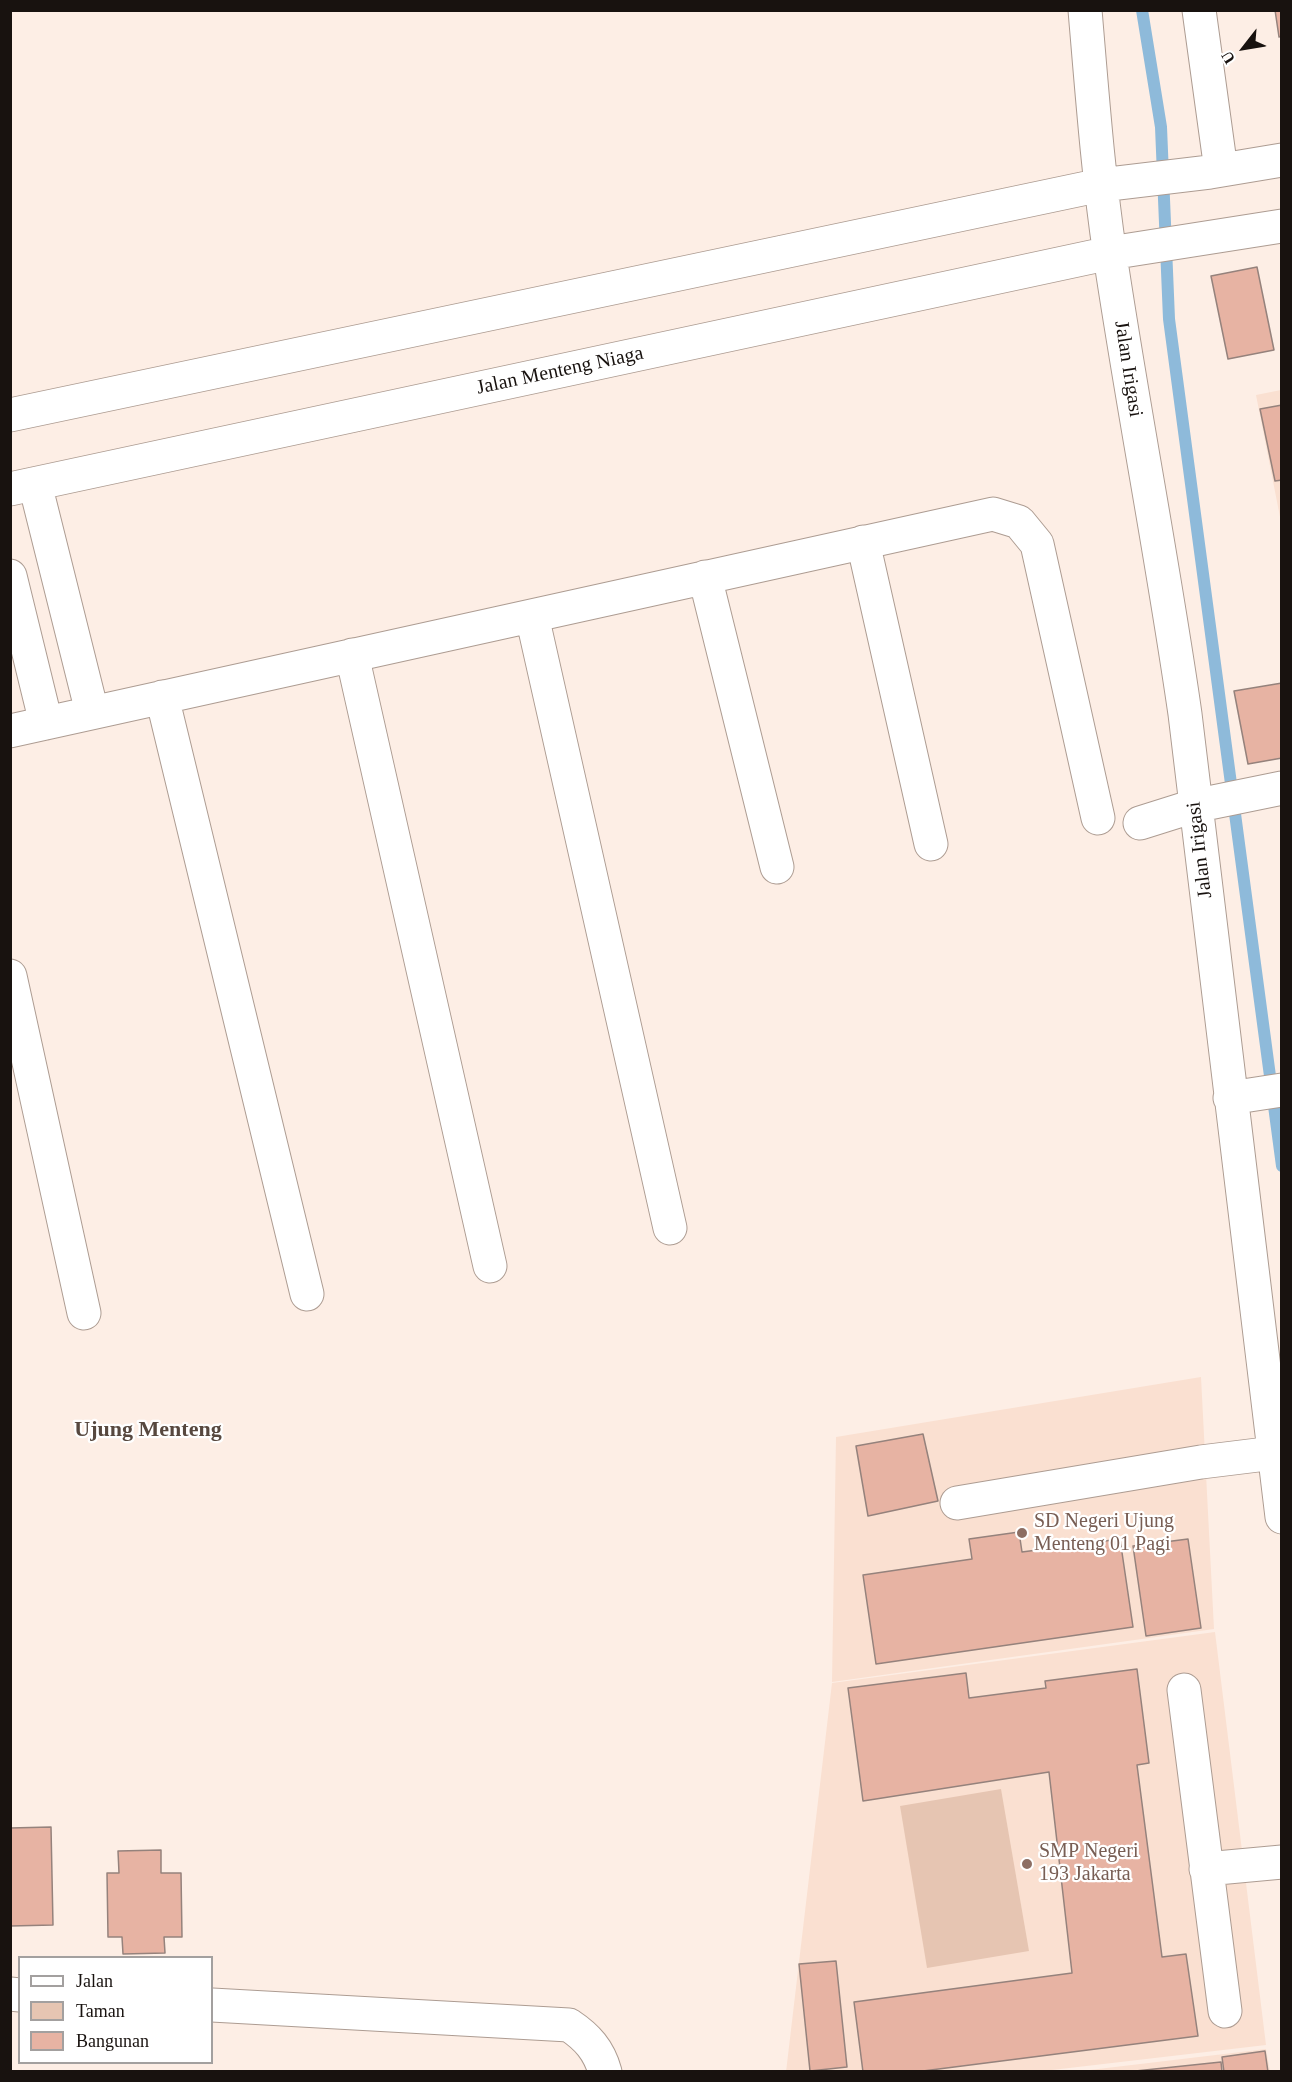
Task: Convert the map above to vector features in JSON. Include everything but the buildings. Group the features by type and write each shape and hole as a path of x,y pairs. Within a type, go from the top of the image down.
{"street":[{"name":"Jalan Irigasi","path":"1085,10 1134,409 1168,594 1185,714 1207,804 1230,1098 1281,1517"},
{"path":"1199,10 1216,171"},
{"path":"10,415 1107,185 1281,160"},
{"name":"Jalan Menteng Niaga","path":"23,487 1114,253 1281,226"},
{"path":"23,487 92,712"},
{"path":"10,731 993,514 1019,522 1036,543 1098,818"},
{"path":"863,542 931,844"},
{"path":"10,576 46,723"},
{"path":"705,577 777,867"},
{"path":"532,615 670,1228"},
{"path":"352,655 490,1266"},
{"path":"162,697 307,1294"},
{"path":"1140,823 1207,804 1274,789"},
{"path":"10,976 84,1313"},
{"path":"1230,1098 1273,1091"},
{"path":"957,1503 1201,1462 1274,1453"},
{"path":"1184,1690 1225,2011"},
{"path":"1206,1869 1281,1862"},
{"path":"213,2005 569,2025 585,2036 596,2049 604,2072"}],"shaded area":[{"path":"1281,390 1281,522 1256,395"},
{"name":"SD Negeri Ujung Menteng 01 Pagi","path":"1201,1377 1214,1629 832,1682 836,1437"},
{"name":"SMP Negeri 193 Jakarta","path":"1215,1632 1266,2045 1035,2072 786,2072 832,1683"},
{"path":"1266,2049 1270,2071 1073,2072"}],"green space":[{"path":"1001,1789 1029,1951 927,1968 900,1806"}],"waterway":[{"path":"1142,10 1161,127 1169,319 1282,1166"}],"place":[{"name":"SD Negeri Ujung Menteng 01 Pagi","path":"1022,1533"},
{"name":"SMP Negeri 193 Jakarta","path":"1027,1864"}],"district":[{"name":"Ujung Menteng","path":"148,1430"}]}
